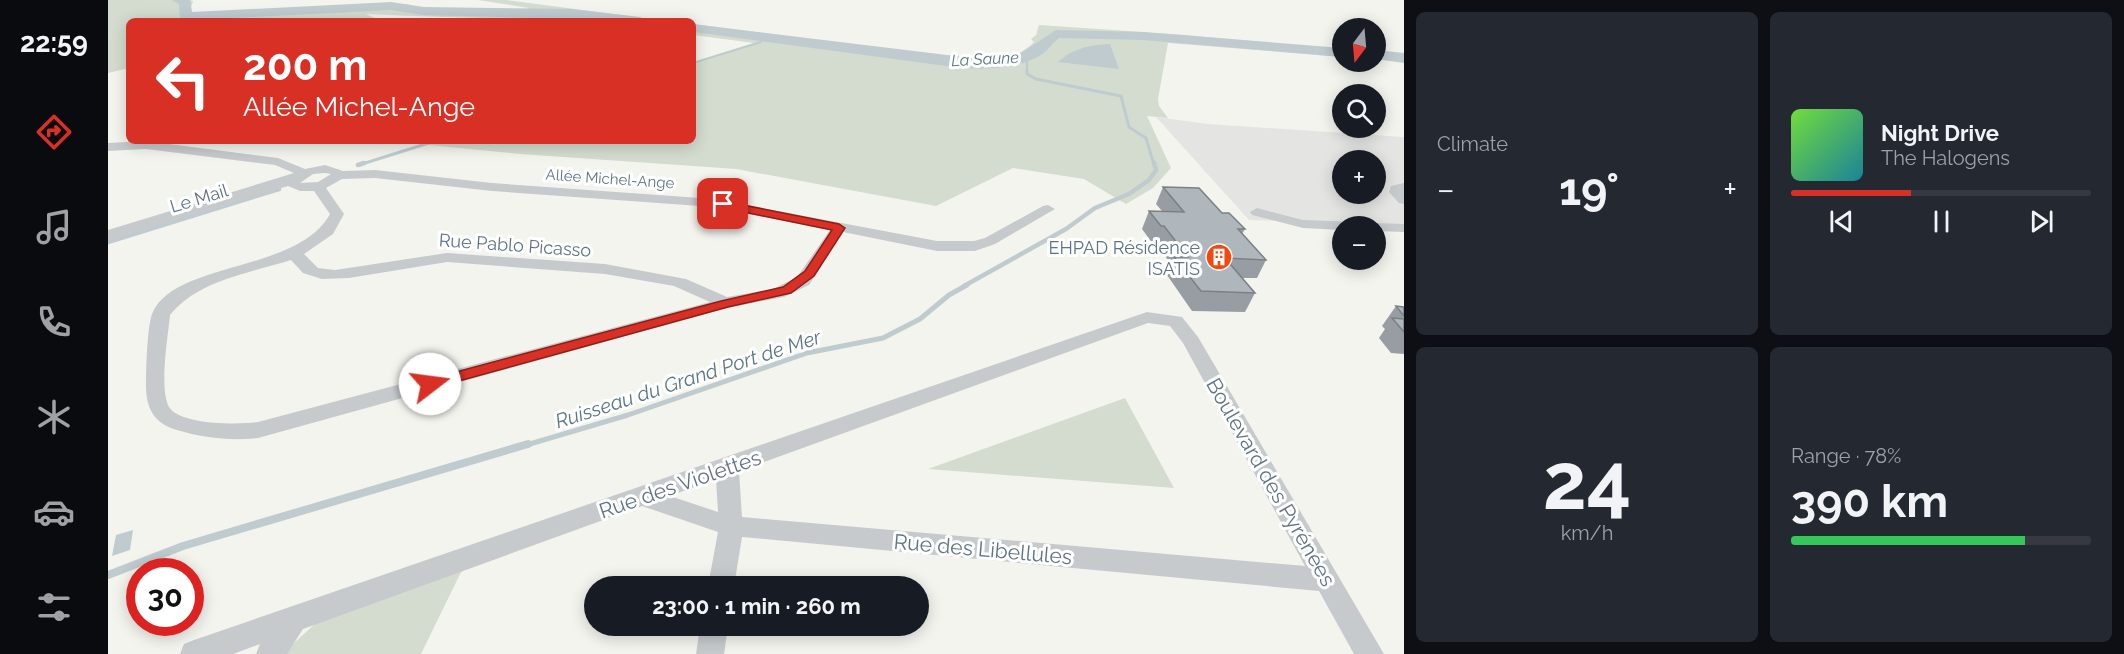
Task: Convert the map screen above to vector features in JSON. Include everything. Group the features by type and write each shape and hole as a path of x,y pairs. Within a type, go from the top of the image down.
{"street":[{"path":"108,140 126,143"},
{"path":"130,144 278,162 334,206 336,219 321,237 295,253 196,287 178,296 161,314 156,401 165,416 181,424 234,432 258,430 725,303 778,293 803,281 839,228"},
{"path":"108,147 135,145"},
{"name":"Allée Michel-Ange","path":"304,182 331,182 338,176 375,174 481,186 714,203 937,246 975,246 1000,238 1048,209"},
{"name":"Le Mail","path":"108,236 304,182"},
{"name":"Le Mail","path":"108,247 304,182"},
{"path":"1404,186 1396,189 1404,200"},
{"path":"1257,212 1303,224 1332,225"},
{"path":"1386,227 1404,228"},
{"name":"Rue Pablo Picasso","path":"295,253 306,269 323,274 348,273 417,260 455,257 602,270 688,286 725,303"},
{"name":"Rue des Violettes","path":"194,654 1147,317 1165,318"},
{"name":"Boulevard des Pyrénées","path":"1165,318 1176,321 1191,341 1370,654"},
{"path":"723,576 731,526 726,467"},
{"name":"Rue des Libellules","path":"644,496 731,526 1326,580"},
{"path":"270,654 293,620"},
{"path":"710,654 713,636"}],"shaded area":[{"path":"108,0 190,0 193,1 190,11 195,13 407,4 431,9 460,11 519,11 529,8 478,0 507,0 644,18 487,18 366,14 375,18 126,18 126,69 108,73"},
{"path":"696,24 966,60 994,60 1019,53 1034,42 1031,39 1036,35 1039,25 1187,35 1332,49 1332,56 1168,43 1158,99 1159,106 1168,118 1147,116 1171,168 1153,188 1126,204 1084,179 1013,168 936,206 736,169 520,154 419,144 696,144 696,61 754,43 696,35"},
{"path":"1110,44 1119,69 1058,62 1082,48"},
{"path":"1156,117 1208,124 1332,132 1332,138 1404,137 1404,225 1386,224 1386,216 1332,216 1332,223 1249,220"},
{"path":"1125,398 1174,488 928,469"},
{"path":"133,530 130,550 112,556 116,535"},
{"path":"463,568 421,654 282,654 317,622"}],"building":[{"path":"1163,187 1199,188 1222,213 1229,213 1245,229 1238,229 1266,260 1225,258 1255,293 1201,291 1174,257 1188,257 1149,211 1184,212"},
{"path":"1396,306 1404,307 1404,316"},
{"path":"1392,318 1404,319 1404,332"}],"waterway":[{"name":"La Saune","path":"178,0 185,2 185,15 192,16 391,6 424,11 572,13 614,18"},
{"name":"Ruisseau du Grand Port de Mer","path":"696,28 961,63 990,63 1018,59 1038,50 1056,34 1143,36 1332,52"},
{"name":"La Saune","path":"769,40 773,39"},
{"path":"696,62 761,42"},
{"name":"La Saune","path":"1386,56 1404,58"},
{"name":"Ruisseau du Grand Port de Mer","path":"1021,59 1027,62 1027,74 1036,79 1121,96 1129,127 1146,138 1154,165"},
{"path":"359,165 426,144"},
{"path":"358,165 364,163"},
{"name":"Ruisseau du Grand Port de Mer","path":"964,286 1066,229 1095,208 1129,194 1149,180 1156,170 1154,163"},
{"path":"108,242 279,189"},
{"name":"Ruisseau du Grand Port de Mer","path":"523,446 628,415 807,353 883,338 920,319 949,295 967,285"},
{"name":"Ruisseau du Grand Port de Mer","path":"108,575 183,546 528,444"}],"place":[{"name":"EHPAD Résidence ISATIS","path":"1219,257"}],"route":[{"path":"430,384 725,303 787,290 803,281 839,228 723,204"}]}
